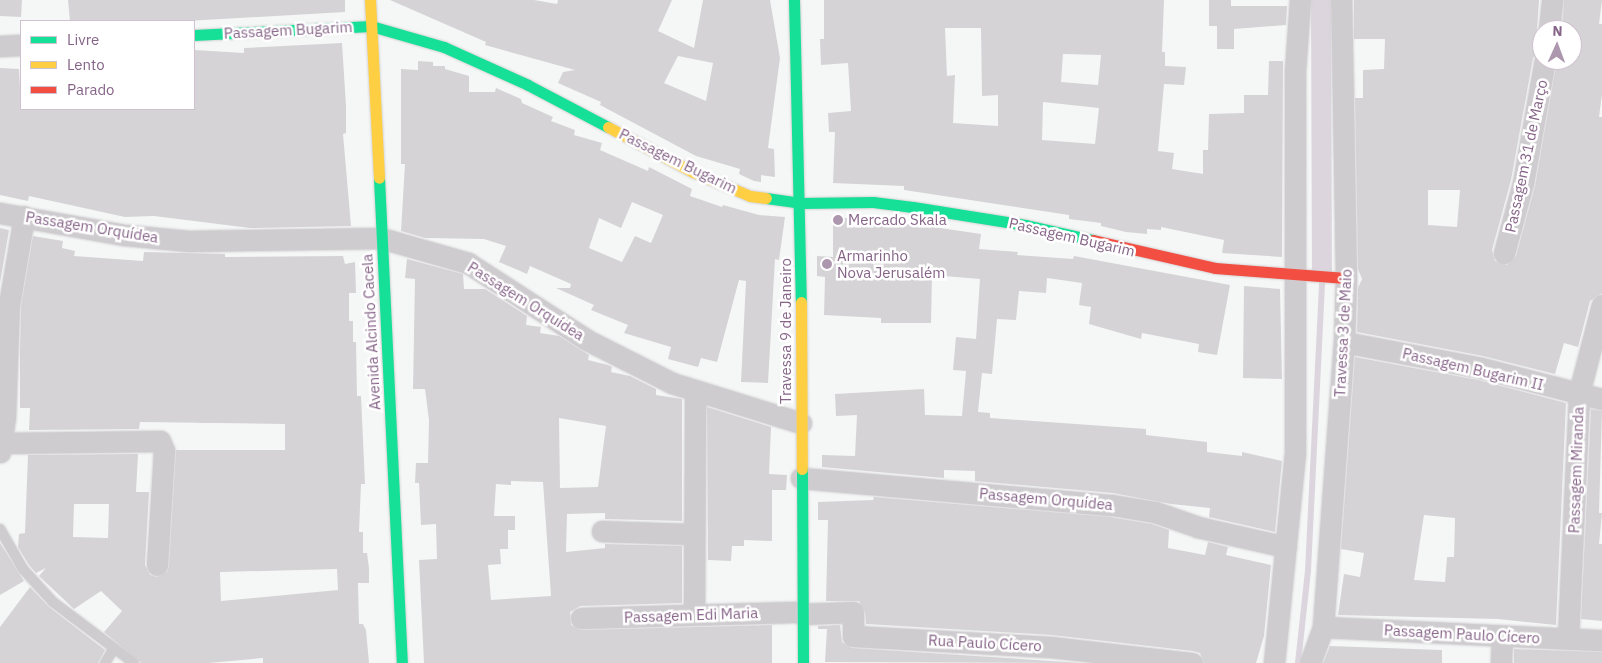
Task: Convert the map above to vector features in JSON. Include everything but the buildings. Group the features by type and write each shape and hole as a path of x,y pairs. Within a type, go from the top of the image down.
{"street":[{"name":"Avenida Alcindo Cacela","path":"370,0 402,663"},
{"name":"Travessa 9 de Janeiro","path":"794,0 802,203 801,613 803,663"},
{"path":"1274,663 1295,452 1304,275 1296,70 1300,0"},
{"name":"Travessa 3 de Maio","path":"1310,663 1323,627 1344,342 1341,0"},
{"path":"1550,20 1552,0"},
{"name":"Passagem Bugarim","path":"195,35 371,26 444,47 512,77 693,172 750,196 802,203 873,202 958,213 1215,268 1343,277"},
{"path":"0,46 20,45"},
{"name":"Passagem 31 de Março","path":"1504,253 1523,183 1543,70"},
{"name":"Passagem Orquídea","path":"0,214 24,216 125,235 189,241 381,238 468,263 587,340 695,392 801,423"},
{"path":"24,216 9,305 1,447 160,441 164,451 157,565"},
{"name":"Passagem Miranda","path":"1568,638 1579,393 1602,305"},
{"name":"Passagem Bugarim II","path":"1344,342 1481,368 1602,399"},
{"path":"694,614 695,392"},
{"name":"Passagem Orquídea","path":"801,478 1112,505 1155,512 1198,527 1286,548"},
{"path":"602,531 694,534"},
{"name":"Rua Paulo Cícero","path":"801,613 853,612 853,636 1051,647 1192,663"},
{"name":"Passagem Edi Maria","path":"581,618 801,613"},
{"name":"Passagem Paulo Cícero","path":"1323,627 1602,640"},
{"path":"1501,663 1502,636"}],"lane":[{"path":"0,529 23,570 52,602 134,663"},
{"path":"105,663 114,648"}],"waterway":[{"path":"1321,0 1322,272"},
{"path":"1298,663 1308,571 1322,284"}],"traffic: fast":[{"path":"794,0 801,302"},
{"path":"195,35 371,26 444,47 528,85 608,127"},
{"path":"379,178 402,663"},
{"path":"766,198 801,203 873,202 913,207 1026,225 1093,240"},
{"path":"802,469 803,663"}],"traffic: slow":[{"path":"370,0 379,178"},
{"path":"608,127 693,172 750,196 766,198"},
{"path":"801,302 802,469"}],"traffic: jam":[{"path":"1093,240 1215,268 1346,278"}],"place":[{"name":"Mercado Skala","path":"838,220"},
{"name":"Armarinho Nova Jerusalém","path":"827,264"}]}
